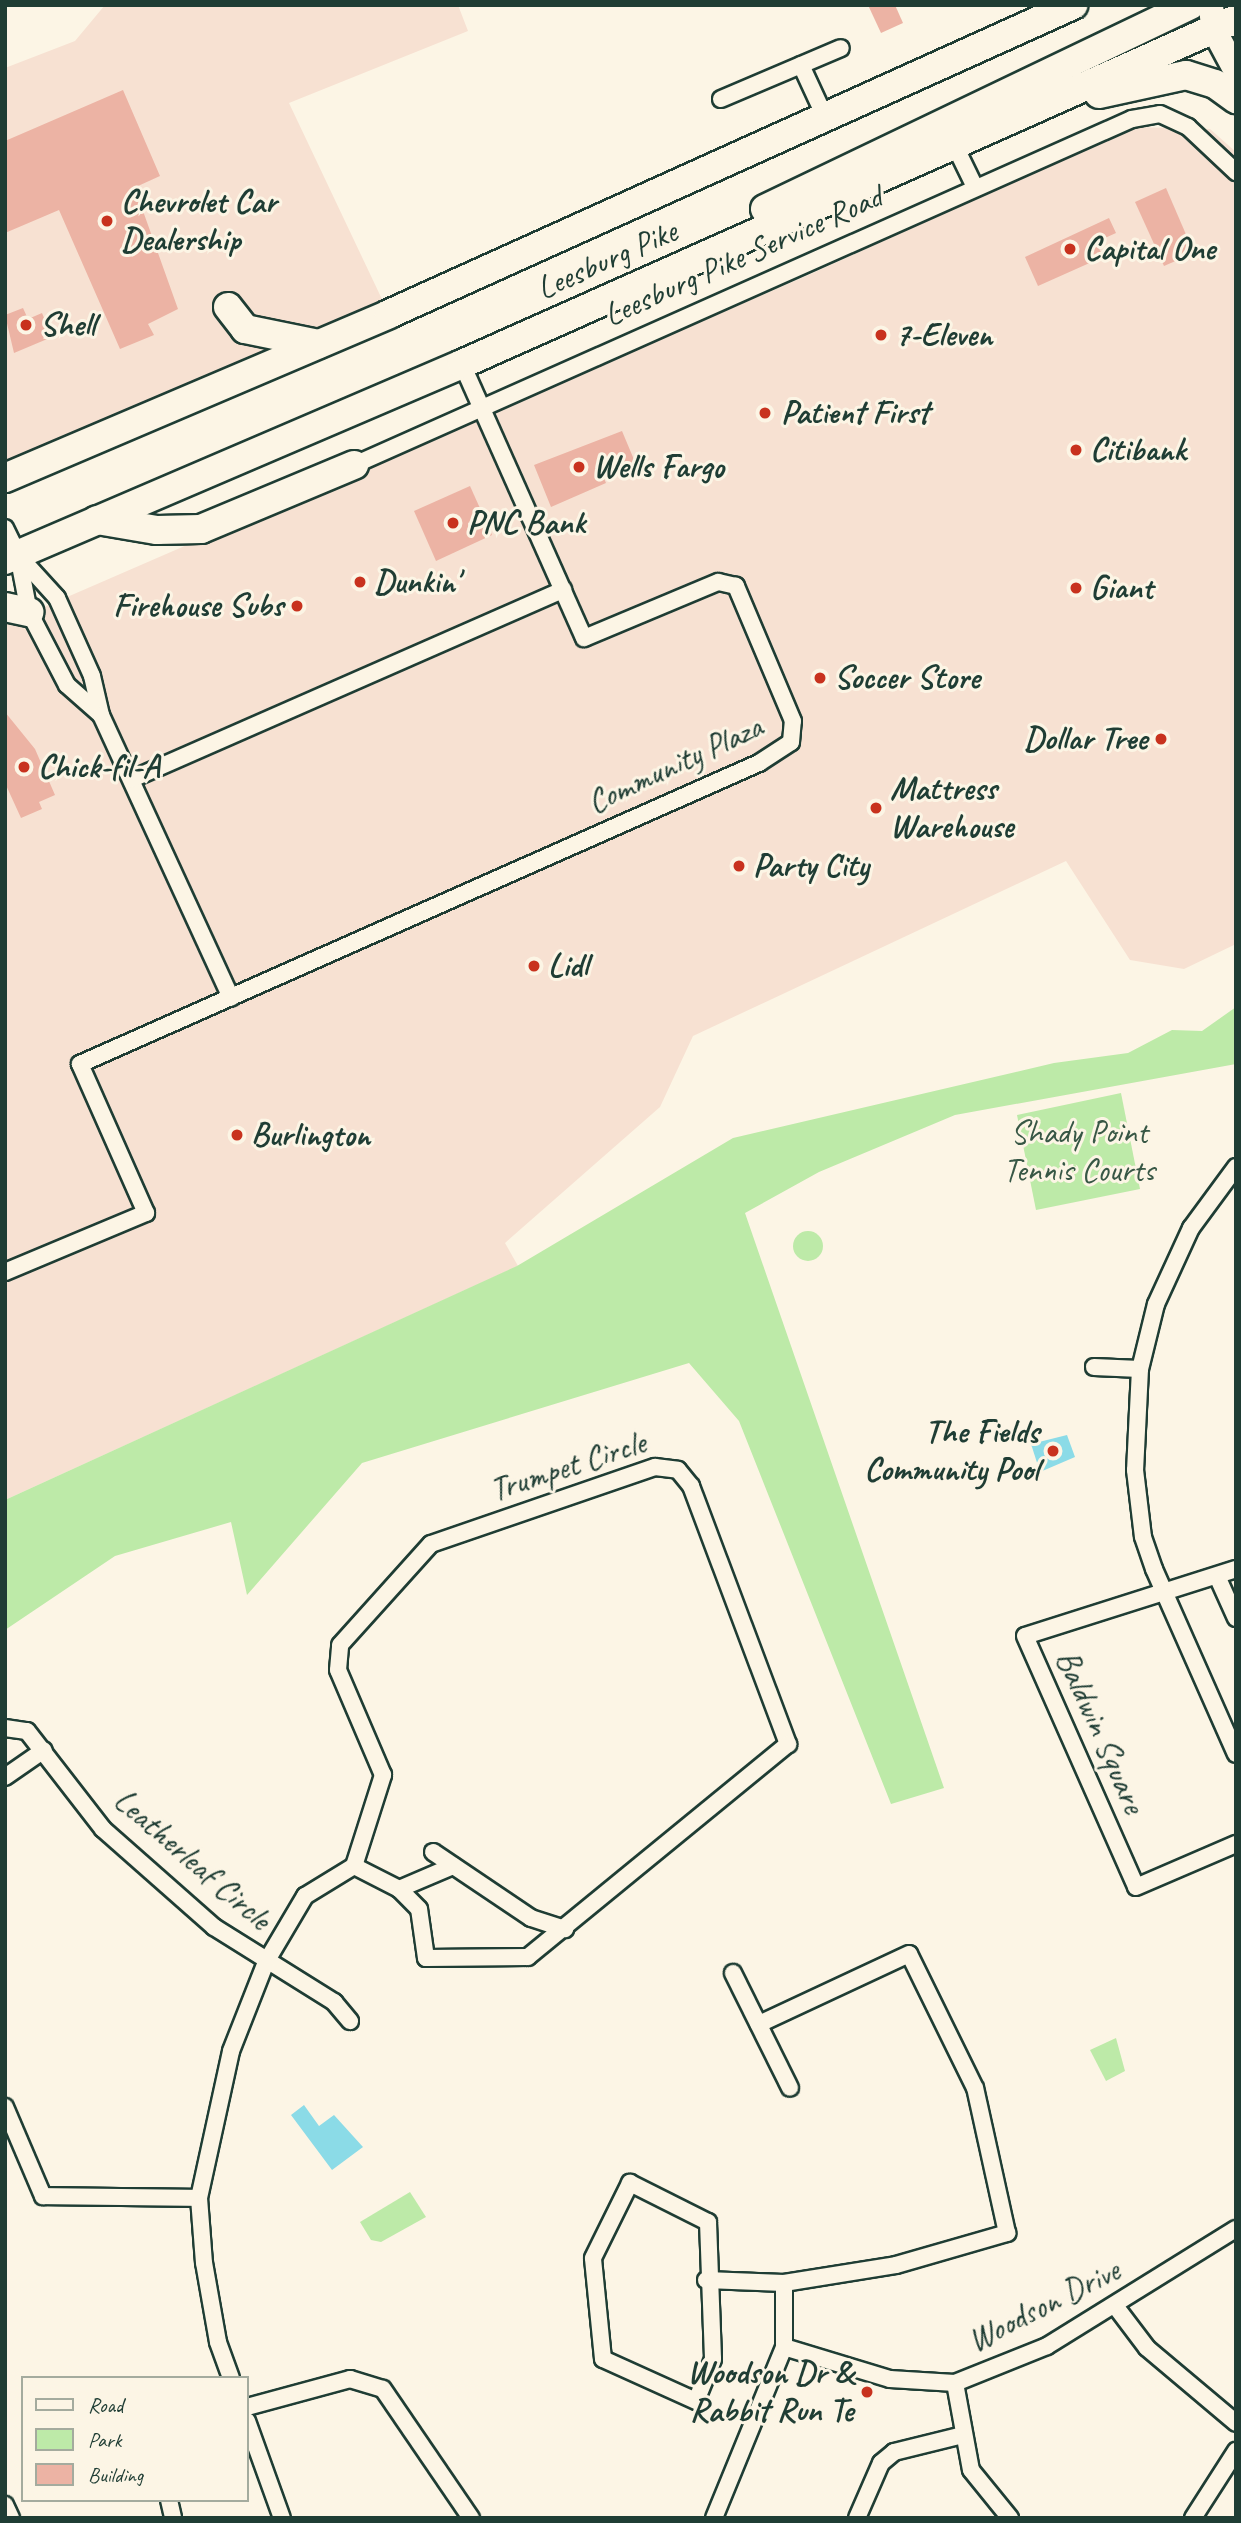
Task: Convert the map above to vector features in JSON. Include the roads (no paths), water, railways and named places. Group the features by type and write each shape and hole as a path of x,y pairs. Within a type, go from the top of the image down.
{"highway":[{"name":"Leesburg Pike","path":"5,478 318,344 1073,5"},
{"path":"652,278 774,203 1190,5"},
{"name":"Leesburg Pike","path":"12,558 462,364 1006,121 1220,17"},
{"path":"1006,121 1169,76 1202,78 1236,99"},
{"path":"228,307 244,329 318,344"},
{"path":"97,520 157,530 201,529 354,465"}],"main road":[{"path":"1220,17 1236,71"}],"street":[{"path":"722,99 841,48"},
{"path":"801,65 825,117"},
{"name":"Leesburg Pike Service Road","path":"354,465 481,406 1132,118 1160,114 1188,127 1236,172"},
{"path":"954,144 975,187"},
{"name":"Community Plaza","path":"5,1272 146,1213 80,1064 759,763 791,742 793,721 736,586 718,582 584,638 462,364"},
{"path":"5,528 12,558 17,610 67,685 101,715"},
{"path":"12,558 57,598 92,676 101,715 231,997"},
{"path":"132,779 563,590"},
{"path":"1236,1167 1191,1228 1168,1273 1140,1369 1138,1505 1143,1537 1236,1754"},
{"path":"1094,1367 1140,1369"},
{"name":"Trumpet Circle","path":"655,1466 670,1466 691,1486 788,1744 537,1953 516,1960 426,1958 419,1909 399,1889 354,1866 383,1775 338,1670 344,1640 432,1544 655,1466"},
{"path":"1165,1592 1236,1569"},
{"path":"1217,1576 1236,1618"},
{"name":"Baldwin Square","path":"1165,1592 1025,1636 1136,1887 1236,1844"},
{"name":"Leatherleaf Circle","path":"5,1728 27,1731 114,1840 214,1927 266,1962 334,2002 350,2021"},
{"path":"5,1777 44,1750"},
{"path":"433,1852 531,1918 565,1929"},
{"path":"230,2376 218,2342 204,2263 199,2198 231,2051 266,1962 305,1896 354,1866"},
{"path":"399,1889 453,1866"},
{"path":"706,2280 784,2283 897,2265 1007,2233 975,2088 909,1954 759,2024"},
{"path":"733,1973 790,2088"},
{"path":"5,2107 43,2196 199,2198"},
{"path":"630,2183 708,2222 706,2280 713,2359 696,2400 603,2359 593,2258 630,2183"},
{"name":"Woodson Drive","path":"784,2347 890,2379 955,2383 1047,2346 1116,2307 1236,2230"},
{"path":"714,2518 784,2347 784,2283"},
{"path":"1116,2307 1147,2348 1236,2423"},
{"path":"248,2407 341,2380 383,2389 471,2518"},
{"path":"955,2383 971,2470 1010,2518"},
{"path":"248,2424 282,2518"},
{"path":"857,2518 881,2463 894,2452 963,2435"},
{"path":"1193,2518 1236,2451"},
{"path":"5,2505 11,2518"}],"water":[{"name":"The Fields Community Pool","path":"1067,1435 1075,1457 1040,1472 1031,1444"},
{"path":"304,2105 319,2126 334,2115 363,2147 332,2170 291,2115"}],"place":[{"name":"Chevrolet Car Dealership","path":"107,221"},
{"name":"Capital One","path":"1070,249"},
{"name":"Shell","path":"26,325"},
{"name":"7-Eleven","path":"881,335"},
{"name":"Patient First","path":"765,413"},
{"name":"Citibank","path":"1076,450"},
{"name":"Wells Fargo","path":"579,467"},
{"name":"PNC Bank","path":"453,523"},
{"name":"Dunkin'","path":"360,582"},
{"name":"Giant","path":"1076,588"},
{"name":"Firehouse Subs","path":"297,606"},
{"name":"Soccer Store","path":"820,678"},
{"name":"Dollar Tree","path":"1161,739"},
{"name":"Chick-fil-A","path":"24,767"},
{"name":"Mattress Warehouse","path":"876,808"},
{"name":"Party City","path":"739,866"},
{"name":"Lidl","path":"534,966"},
{"name":"Burlington","path":"237,1135"},
{"name":"The Fields Community Pool","path":"1053,1451"},
{"name":"Woodson Dr & Rabbit Run Te","path":"867,2392"}],"park label":[{"name":"Shady Point Tennis Courts","path":"1079,1152"}]}
